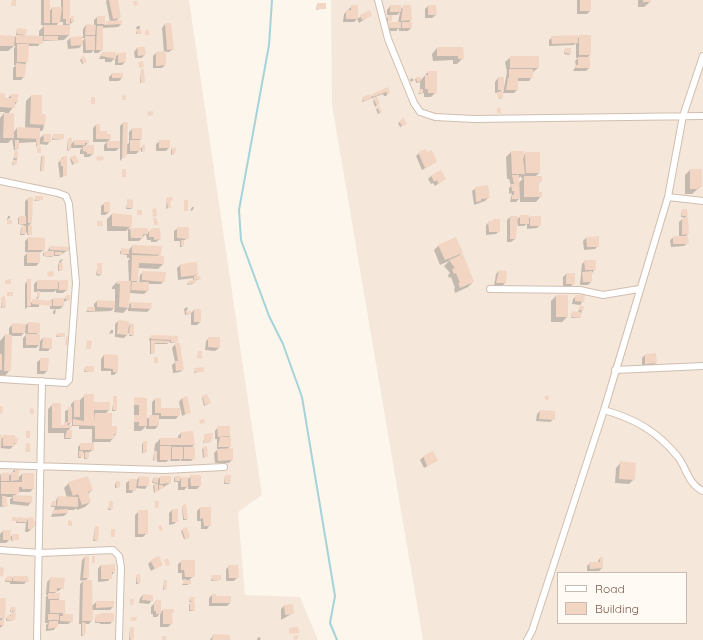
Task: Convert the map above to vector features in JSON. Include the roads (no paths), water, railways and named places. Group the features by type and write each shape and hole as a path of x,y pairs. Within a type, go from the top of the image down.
{"street":[{"path":"378,0 388,39 414,103 420,112 428,115 474,119 703,116"},
{"path":"527,640 532,632 604,410 639,289 668,197 683,116 703,56"},
{"path":"0,181 66,196 69,204 76,283 71,375 69,380 66,383 0,379"},
{"path":"668,197 703,201"},
{"path":"490,290 580,290 603,295 639,289"},
{"path":"615,370 703,366"},
{"path":"37,640 42,465 42,381"},
{"path":"604,410 625,416 644,426 678,458 692,484 703,491"},
{"path":"0,465 42,465 164,470 224,467"},
{"path":"0,550 40,553 113,550 119,556 121,567 119,640"}],"waterway":[{"path":"272,0 269,45 239,210 241,240 269,316 283,344 302,397 335,596 330,623 337,640"}]}
